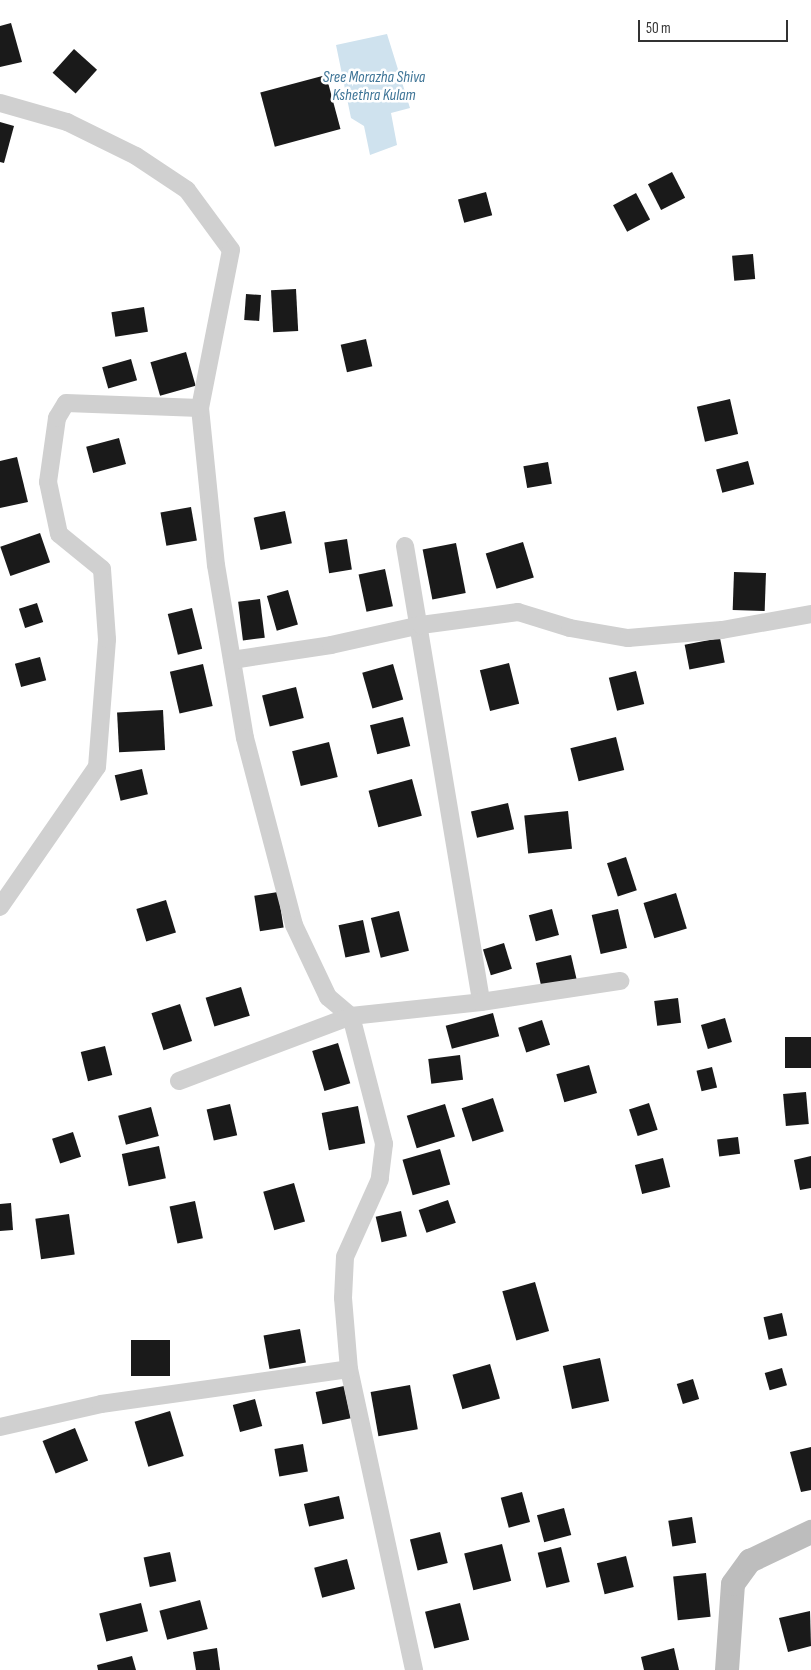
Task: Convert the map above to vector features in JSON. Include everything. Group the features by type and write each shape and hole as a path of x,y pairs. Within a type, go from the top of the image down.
{"main road":[{"path":"728,1670 733,1584 750,1561 811,1532"}],"street":[{"path":"0,104 67,122 136,156 187,190 231,250 200,408 216,565 245,738 294,925 328,997 351,1016 384,1144 380,1179 345,1257 343,1298 350,1369 414,1670"},
{"path":"0,907 97,767 107,639 102,569 59,534 48,482 57,418 66,403 200,408"},
{"path":"405,546 421,625 482,1002"},
{"path":"232,660 331,645 421,625 518,612 570,628 628,638 722,630 811,614"},
{"path":"179,1081 351,1016 482,1002 620,981"},
{"path":"0,1427 101,1404 350,1369"}],"water":[{"name":"Sree Morazha Shiva Kshethra Kulam","path":"387,34 410,108 391,113 397,145 370,155 364,126 351,118 336,45"}],"building":[{"path":"11,23 22,62 0,67 0,26"},
{"path":"74,49 97,70 76,94 53,73"},
{"path":"326,75 340,129 275,147 260,93"},
{"path":"0,122 14,126 4,163 0,162"},
{"path":"672,172 685,198 661,210 648,184"},
{"path":"486,192 492,215 464,223 458,200"},
{"path":"636,193 650,219 627,232 613,205"},
{"path":"753,254 755,279 734,281 732,256"},
{"path":"296,289 298,331 273,332 271,290"},
{"path":"246,294 261,295 259,321 244,320"},
{"path":"144,307 148,332 115,337 111,312"},
{"path":"366,339 372,366 347,372 341,345"},
{"path":"186,352 196,386 160,396 150,362"},
{"path":"131,359 137,380 108,388 102,367"},
{"path":"730,399 738,434 705,442 697,407"},
{"path":"119,438 126,464 93,473 86,447"},
{"path":"17,457 28,502 0,508 0,461"},
{"path":"748,461 754,484 722,493 716,470"},
{"path":"548,462 552,484 527,488 523,466"},
{"path":"191,507 197,540 166,546 160,512"},
{"path":"285,511 292,543 261,550 254,518"},
{"path":"40,533 50,562 10,576 0,547"},
{"path":"347,539 352,570 329,573 324,543"},
{"path":"523,542 534,577 497,589 486,553"},
{"path":"456,543 466,593 432,600 423,549"},
{"path":"385,569 393,606 366,612 359,575"},
{"path":"734,572 766,573 765,611 733,610"},
{"path":"288,590 298,625 277,631 267,596"},
{"path":"260,599 265,638 243,640 238,602"},
{"path":"37,603 43,622 25,628 19,609"},
{"path":"192,608 202,649 178,655 168,614"},
{"path":"720,638 725,663 689,669 685,645"},
{"path":"40,657 46,680 21,687 15,664"},
{"path":"509,663 519,704 490,711 480,670"},
{"path":"203,664 213,706 180,714 170,672"},
{"path":"393,664 403,700 372,708 362,673"},
{"path":"636,671 644,704 617,711 609,678"},
{"path":"296,687 304,718 270,727 262,695"},
{"path":"163,710 165,750 119,752 117,712"},
{"path":"403,717 410,746 377,754 370,725"},
{"path":"616,737 624,770 579,781 570,748"},
{"path":"329,742 338,777 301,786 292,751"},
{"path":"142,769 148,794 121,801 115,775"},
{"path":"412,779 422,816 378,827 369,791"},
{"path":"508,803 514,829 477,838 471,812"},
{"path":"568,811 572,849 528,853 524,816"},
{"path":"626,857 637,890 618,896 607,863"},
{"path":"278,892 284,928 260,931 254,896"},
{"path":"676,893 687,928 654,938 643,903"},
{"path":"166,900 176,933 146,942 136,909"},
{"path":"552,909 559,935 536,941 529,915"},
{"path":"618,909 627,948 601,954 592,915"},
{"path":"399,911 409,951 381,958 371,918"},
{"path":"363,920 370,952 345,957 339,925"},
{"path":"504,943 512,969 491,975 483,949"},
{"path":"571,955 577,980 542,988 536,963"},
{"path":"241,987 250,1016 214,1027 206,998"},
{"path":"678,998 681,1023 657,1026 654,1001"},
{"path":"180,1004 192,1041 164,1050 151,1013"},
{"path":"493,1013 499,1036 452,1049 446,1026"},
{"path":"725,1018 732,1042 708,1049 701,1025"},
{"path":"542,1020 550,1045 526,1052 518,1028"},
{"path":"785,1037 811,1037 811,1068 785,1068"},
{"path":"338,1043 350,1083 324,1091 312,1051"},
{"path":"105,1046 112,1075 88,1081 81,1052"},
{"path":"460,1055 463,1080 431,1084 428,1059"},
{"path":"589,1065 597,1093 564,1102 556,1074"},
{"path":"712,1067 717,1087 702,1091 696,1071"},
{"path":"806,1092 809,1124 786,1126 783,1094"},
{"path":"493,1098 504,1131 472,1141 462,1108"},
{"path":"649,1103 658,1130 638,1136 629,1109"},
{"path":"230,1104 237,1135 214,1141 207,1109"},
{"path":"445,1104 455,1137 417,1148 407,1116"},
{"path":"358,1106 365,1143 329,1150 322,1113"},
{"path":"151,1107 159,1136 126,1145 118,1116"},
{"path":"73,1132 81,1157 60,1164 52,1139"},
{"path":"738,1137 740,1154 719,1156 717,1140"},
{"path":"159,1146 166,1178 129,1186 122,1154"},
{"path":"440,1149 450,1185 413,1195 403,1160"},
{"path":"811,1156 811,1188 800,1190 794,1160"},
{"path":"663,1158 670,1187 642,1194 635,1165"},
{"path":"294,1183 305,1221 274,1230 263,1192"},
{"path":"448,1200 456,1223 427,1233 419,1210"},
{"path":"195,1201 203,1238 177,1244 170,1206"},
{"path":"11,1203 13,1230 0,1231 0,1204"},
{"path":"401,1211 407,1236 382,1242 376,1217"},
{"path":"69,1214 75,1255 41,1259 35,1219"},
{"path":"535,1282 549,1331 516,1340 502,1291"},
{"path":"782,1313 787,1335 769,1340 763,1317"},
{"path":"300,1329 306,1362 269,1369 264,1335"},
{"path":"131,1340 170,1340 170,1376 131,1376"},
{"path":"600,1358 609,1401 572,1409 563,1366"},
{"path":"490,1364 500,1399 462,1409 453,1375"},
{"path":"782,1368 787,1385 770,1390 765,1373"},
{"path":"693,1379 699,1399 683,1404 677,1384"},
{"path":"410,1385 418,1429 378,1436 371,1392"},
{"path":"344,1386 351,1418 322,1424 316,1392"},
{"path":"255,1399 262,1426 240,1432 233,1405"},
{"path":"170,1411 184,1456 148,1467 135,1422"},
{"path":"75,1428 88,1460 56,1474 43,1441"},
{"path":"303,1444 308,1472 279,1477 274,1449"},
{"path":"811,1447 811,1490 801,1492 790,1452"},
{"path":"522,1492 530,1522 509,1528 501,1498"},
{"path":"339,1496 344,1518 309,1527 304,1504"},
{"path":"564,1508 571,1535 544,1542 537,1515"},
{"path":"692,1517 696,1543 672,1546 668,1521"},
{"path":"440,1532 448,1563 418,1571 410,1539"},
{"path":"502,1544 511,1581 473,1590 464,1553"},
{"path":"561,1547 570,1582 546,1588 538,1553"},
{"path":"170,1552 176,1581 150,1587 144,1558"},
{"path":"626,1556 634,1587 605,1594 597,1563"},
{"path":"347,1559 355,1589 322,1598 314,1568"},
{"path":"706,1573 711,1617 678,1620 673,1576"},
{"path":"200,1600 208,1629 167,1640 159,1611"},
{"path":"141,1603 148,1631 106,1642 99,1613"},
{"path":"460,1603 469,1640 434,1649 425,1612"},
{"path":"810,1611 811,1646 788,1652 779,1618"},
{"path":"217,1648 220,1670 196,1670 193,1652"},
{"path":"674,1648 679,1670 644,1670 641,1657"},
{"path":"132,1656 136,1670 98,1670 97,1665"}]}
